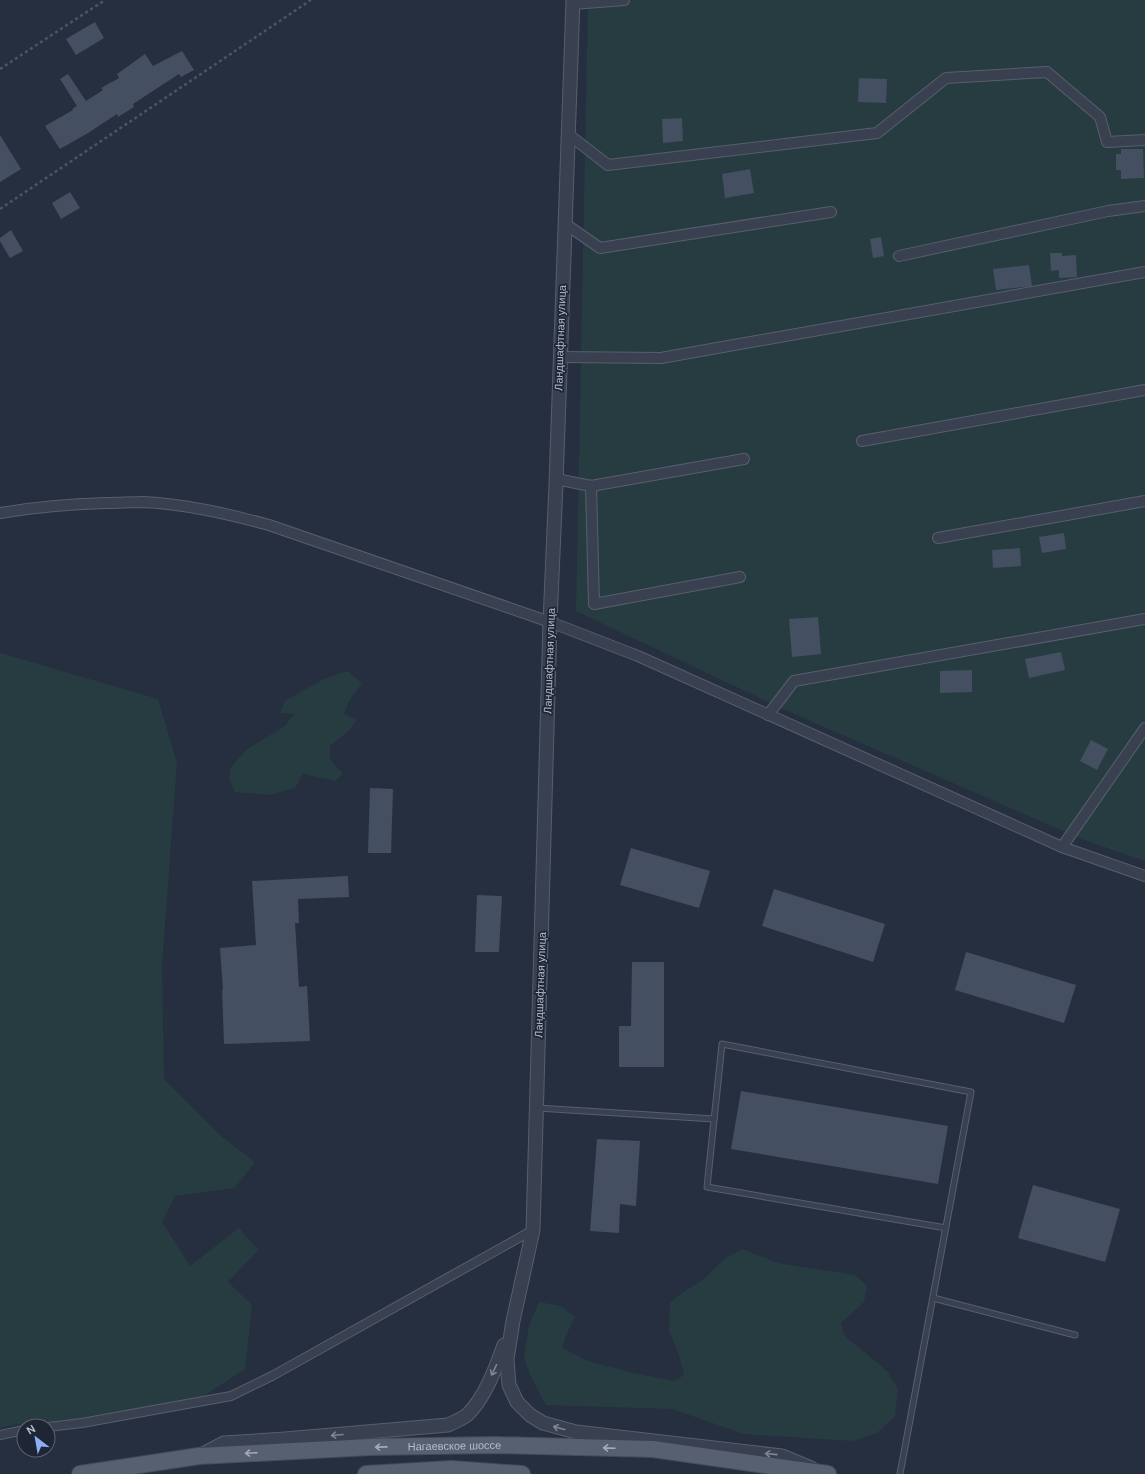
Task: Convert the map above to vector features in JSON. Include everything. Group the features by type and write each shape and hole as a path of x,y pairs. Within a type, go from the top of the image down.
{"main road":[{"name":"Нагаевское шоссе","path":"80,1474 199,1456 371,1447 496,1445 653,1449 824,1473"},
{"name":"Нагаевское шоссе","path":"366,1474 451,1469 522,1474"}],"street":[{"path":"573,2 624,0"},
{"name":"Ландшафтная улица","path":"513,1321 533,1230 550,622 573,2"},
{"path":"568,134 608,165 877,133 946,78 1047,72 1100,117 1107,142 1145,140"},
{"path":"899,256 1108,211 1145,206"},
{"path":"564,223 600,248 832,212"},
{"path":"560,357 661,358 1145,272"},
{"path":"862,441 1145,390"},
{"path":"556,479 591,486 744,459"},
{"path":"591,486 594,604 740,577"},
{"path":"938,538 1145,501"},
{"path":"0,513 26,509 86,504 142,502 181,506 269,525 550,622 638,656 1062,846 1145,876"},
{"path":"768,715 794,681 1145,619"},
{"path":"1062,846 1145,728"},
{"path":"56,1426 82,1423 231,1396 272,1376 533,1230"},
{"path":"199,1456 224,1443 448,1425 467,1415 481,1397 497,1365 513,1321"},
{"path":"513,1321 507,1359 509,1385 517,1402 530,1415 543,1423 576,1432 782,1456 824,1473"},
{"path":"0,1434 16,1431"}],"lane":[{"path":"900,1474 932,1298 946,1228 971,1092 722,1044 706,1187 946,1228"},
{"path":"536,1108 714,1119"},
{"path":"932,1298 1075,1335"}],"path":[{"path":"0,68 105,0"},
{"path":"0,209 311,0"}],"green space":[{"path":"588,0 1145,0 1145,861 1084,840 783,709 576,611"},
{"path":"0,653 158,699 177,763 162,964 164,1079 221,1136 255,1162 235,1188 175,1196 162,1222 190,1266 239,1228 258,1250 228,1282 252,1305 245,1369 202,1397 119,1419 56,1422 56,1418 16,1418 16,1424 0,1428"},
{"path":"348,671 362,683 349,701 344,714 356,720 350,730 330,746 330,759 343,774 335,781 303,774 295,788 269,795 235,792 229,778 231,767 246,750 285,726 294,714 280,713 285,701 324,679"},
{"path":"743,1249 777,1263 855,1275 867,1286 864,1302 841,1323 844,1335 887,1371 898,1389 895,1416 877,1433 852,1441 744,1434 672,1409 546,1405 532,1379 524,1358 529,1326 539,1302 561,1306 575,1317 566,1335 562,1348 588,1361 633,1373 674,1381 684,1375 679,1355 669,1331 670,1303 683,1292 703,1280 725,1258"}],"building":[{"path":"95,22 104,38 76,55 66,39"},
{"path":"182,51 194,70 181,77 179,74 133,104 134,107 118,117 117,114 60,149 45,126 73,110 72,109 77,106 60,79 68,74 86,101 103,90 101,88 119,78 117,74 145,54 153,66"},
{"path":"859,78 887,79 886,103 858,102"},
{"path":"682,118 683,141 663,143 662,119"},
{"path":"0,135 21,169 0,182"},
{"path":"1121,149 1143,149 1144,178 1121,179 1121,170 1116,170 1116,154 1121,154"},
{"path":"750,169 754,193 725,198 722,174"},
{"path":"70,192 80,208 61,219 52,203"},
{"path":"11,230 23,251 10,258 0,241 0,238"},
{"path":"881,237 884,256 873,258 870,239"},
{"path":"1050,253 1062,253 1062,256 1076,255 1077,277 1059,278 1059,270 1051,271"},
{"path":"1029,265 1032,286 996,290 993,269"},
{"path":"1064,533 1066,549 1042,553 1039,537"},
{"path":"1020,548 1021,566 993,568 992,550"},
{"path":"818,617 821,654 792,657 789,619"},
{"path":"1061,652 1065,670 1029,678 1025,659"},
{"path":"972,670 972,692 940,693 940,671"},
{"path":"1091,740 1108,749 1097,770 1080,761"},
{"path":"370,788 393,789 391,853 368,853"},
{"path":"631,848 710,871 699,908 620,885"},
{"path":"348,876 349,897 298,899 299,923 295,923 299,987 307,986 310,1041 224,1044 223,990 220,948 256,945 252,881"},
{"path":"774,889 885,924 873,962 762,926"},
{"path":"477,895 502,896 499,952 475,952"},
{"path":"966,952 1076,985 1064,1023 955,990"},
{"path":"632,962 664,962 664,1067 619,1067 619,1026 631,1026"},
{"path":"741,1091 948,1126 938,1184 731,1149"},
{"path":"597,1139 640,1141 636,1206 620,1204 619,1233 590,1231"},
{"path":"1033,1185 1120,1209 1105,1262 1018,1238"}]}
